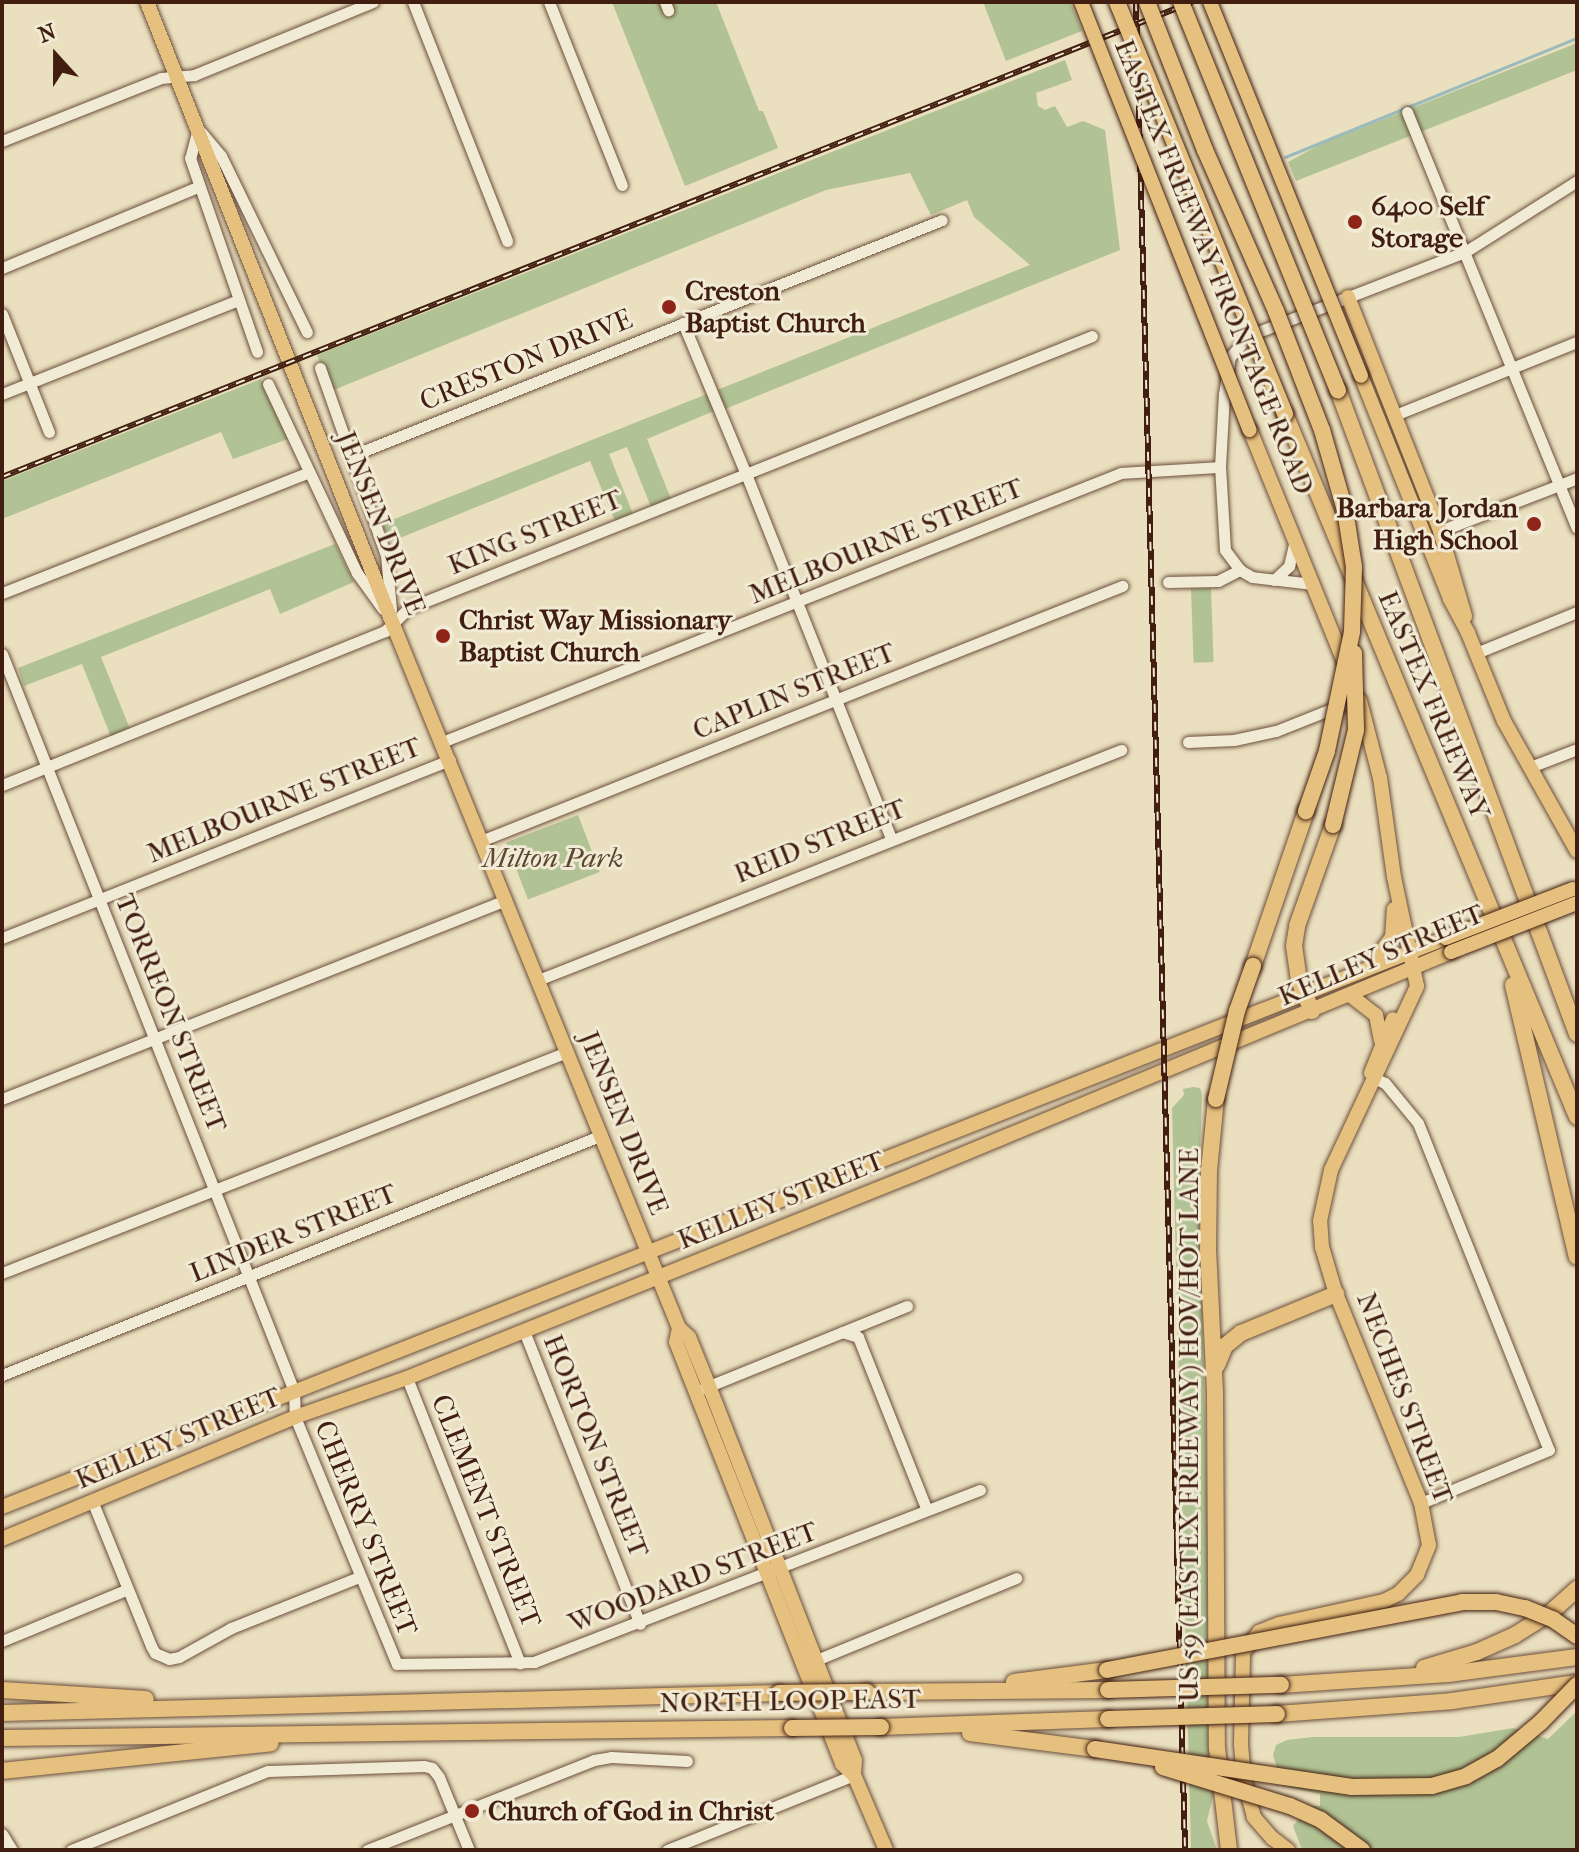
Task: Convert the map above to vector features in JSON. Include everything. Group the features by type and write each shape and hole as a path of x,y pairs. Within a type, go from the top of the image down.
{"highway":[{"name":"EASTEX FREEWAY","path":"1117,2 1577,1117"},
{"name":"US 59 (EASTEX FREEWAY) HOV/HOT LANE","path":"1147,2 1322,430 1345,510 1354,567 1352,632 1327,751 1237,1011 1216,1099 1209,1170 1217,1748 1229,1850"},
{"name":"EASTEX FREEWAY","path":"1181,2 1338,390 1577,1034"},
{"path":"1312,1011 1296,964 1297,926 1333,825 1356,730 1352,632"},
{"path":"1483,893 1523,1017 1545,1131 1577,1257"},
{"path":"1565,1004 1577,1026"},
{"path":"1214,1374 1225,1346 1235,1337 1336,1294"},
{"path":"1340,1682 1419,1669 1477,1652 1531,1625 1577,1589"},
{"path":"872,1692 1004,1683 1107,1670 1462,1602 1516,1606 1554,1620 1577,1636"},
{"name":"NORTH LOOP EAST","path":"2,1713 779,1693 1281,1685 1340,1682 1569,1658"},
{"path":"904,1726 1095,1749 1352,1787 1432,1786 1466,1776 1497,1759 1541,1722 1572,1685"},
{"name":"NORTH LOOP EAST","path":"2,1738 881,1727 1277,1714 1452,1701 1572,1685"},
{"path":"2,1690 243,1706"},
{"path":"2,1771 156,1757 352,1733"},
{"path":"1095,1749 1290,1806 1321,1820 1362,1850"}],"main road":[{"name":"JENSEN DRIVE","path":"147,2 392,622 679,1328 689,1337 702,1388 811,1662 855,1760 854,1775 886,1850"},
{"name":"EASTEX FREEWAY FRONTAGE ROAD","path":"1081,2 1359,698 1380,778 1394,877 1412,959"},
{"path":"1210,2 1450,599 1468,633 1504,721 1533,766 1577,851"},
{"path":"1348,297 1440,531 1468,633"},
{"path":"1367,969 1392,937 1394,877"},
{"name":"KELLEY STREET","path":"2,1507 1367,969 1412,959 1576,893"},
{"name":"KELLEY STREET","path":"2,1539 295,1417 407,1378 1312,1011 1350,995 1412,959"},
{"name":"NECHES STREET","path":"1372,1077 1370,1070 1412,959"},
{"name":"NECHES STREET","path":"1288,1850 1272,1838 1254,1817 1244,1779 1241,1743 1243,1652 1259,1632 1303,1616 1384,1601 1409,1586 1424,1563 1429,1545 1421,1503 1336,1294 1322,1247 1323,1195 1372,1077 1379,1073 1417,986 1412,959"},
{"path":"1350,995 1376,1015 1380,1045"}],"street":[{"path":"2,141 161,78 177,78 373,2"},
{"path":"413,2 507,241"},
{"path":"549,2 622,185"},
{"path":"1407,112 1577,528"},
{"path":"198,129 190,158 257,352"},
{"path":"198,129 221,156 307,332"},
{"path":"1313,584 1265,580 1240,570 1225,550 1220,467 1224,394 1230,357 1248,336 1465,252 1577,181"},
{"path":"2,268 198,187"},
{"name":"CRESTON DRIVE","path":"351,456 942,220"},
{"path":"2,394 238,300"},
{"path":"2,314 49,432"},
{"path":"683,323 891,839"},
{"name":"KING STREET","path":"2,785 385,631 409,608 1092,336"},
{"path":"1395,415 1577,342"},
{"path":"320,368 386,555 392,622"},
{"path":"268,384 357,573 392,622"},
{"name":"MELBOURNE STREET","path":"442,742 1121,473 1220,467"},
{"path":"2,593 309,472"},
{"path":"1440,531 1577,478"},
{"path":"1274,580 1289,566 1295,540"},
{"path":"1168,582 1218,581 1240,570"},
{"name":"CAPLIN STREET","path":"483,840 1122,586"},
{"path":"1476,653 1577,612"},
{"name":"TORREON STREET","path":"2,654 294,1391"},
{"path":"1188,742 1234,740 1276,731 1359,698"},
{"path":"1533,766 1577,749"},
{"name":"REID STREET","path":"538,980 1121,750"},
{"name":"MELBOURNE STREET","path":"2,938 450,760"},
{"path":"2,1099 506,900"},
{"path":"2,1273 567,1052"},
{"path":"1372,1077 1385,1083 1418,1123 1549,1450 1421,1503"},
{"name":"LINDER STREET","path":"2,1375 602,1135"},
{"path":"702,1388 907,1306"},
{"name":"HORTON STREET","path":"524,1331 640,1624"},
{"path":"840,1332 858,1337 927,1510"},
{"name":"CLEMENT STREET","path":"407,1378 520,1663"},
{"name":"CHERRY STREET","path":"294,1391 295,1417 391,1656 397,1664 415,1666"},
{"name":"WOODARD STREET","path":"415,1666 520,1663 553,1657 980,1490"},
{"path":"93,1503 155,1653 169,1659 179,1657 215,1635 359,1577"},
{"path":"811,1662 1016,1578"},
{"path":"2,1641 128,1589"},
{"path":"367,1850 594,1760 611,1757 687,1761"},
{"path":"71,1850 268,1771 424,1766 436,1773 469,1850"},
{"path":"667,1850 854,1775"},
{"path":"2,1834 12,1850"}],"green space":[{"path":"612,2 716,2 759,111 763,111 778,148 685,186"},
{"path":"983,2 1070,2 1082,31 1006,61"},
{"path":"1577,43 1577,70 1296,181 1288,162 1321,144"},
{"path":"1065,60 1072,80 1036,93 1038,106 1045,110 1055,106 1067,127 1083,121 1105,130 1120,250 725,409 717,390 1030,265 974,217 967,200 931,215 910,173 826,190 331,391 317,355"},
{"path":"261,379 288,439 233,459 221,432 2,519 2,481"},
{"path":"707,394 714,411 647,439 671,499 651,507 627,447 609,454 633,514 615,521 590,461 390,542 382,524"},
{"path":"335,544 354,582 280,614 270,589 101,657 130,729 111,737 82,664 24,686 18,668"},
{"path":"1211,588 1214,662 1194,663 1191,589"},
{"name":"Milton Park","path":"578,815 600,872 528,900 506,843"},
{"path":"1200,1088 1202,1094 1199,1187 1213,1738 1213,1796 1207,1821 1217,1850 1191,1850 1172,1108 1184,1095 1183,1089"},
{"path":"1577,1711 1577,1850 1302,1850 1293,1826 1310,1806 1320,1806 1320,1794 1283,1786 1273,1755 1276,1745 1287,1740 1312,1737 1459,1737 1513,1728 1548,1739"}],"waterway":[{"path":"1285,157 1577,38"}],"railway":[{"path":"1136,2 1185,1850"},
{"path":"2,477 1192,2"}],"place":[{"name":"6400 Self Storage","path":"1355,222"},
{"name":"Creston Baptist Church","path":"669,307"},
{"name":"Barbara Jordan High School","path":"1534,524"},
{"name":"Christ Way Missionary Baptist Church","path":"443,636"},
{"name":"Church of God in Christ","path":"472,1811"}]}
